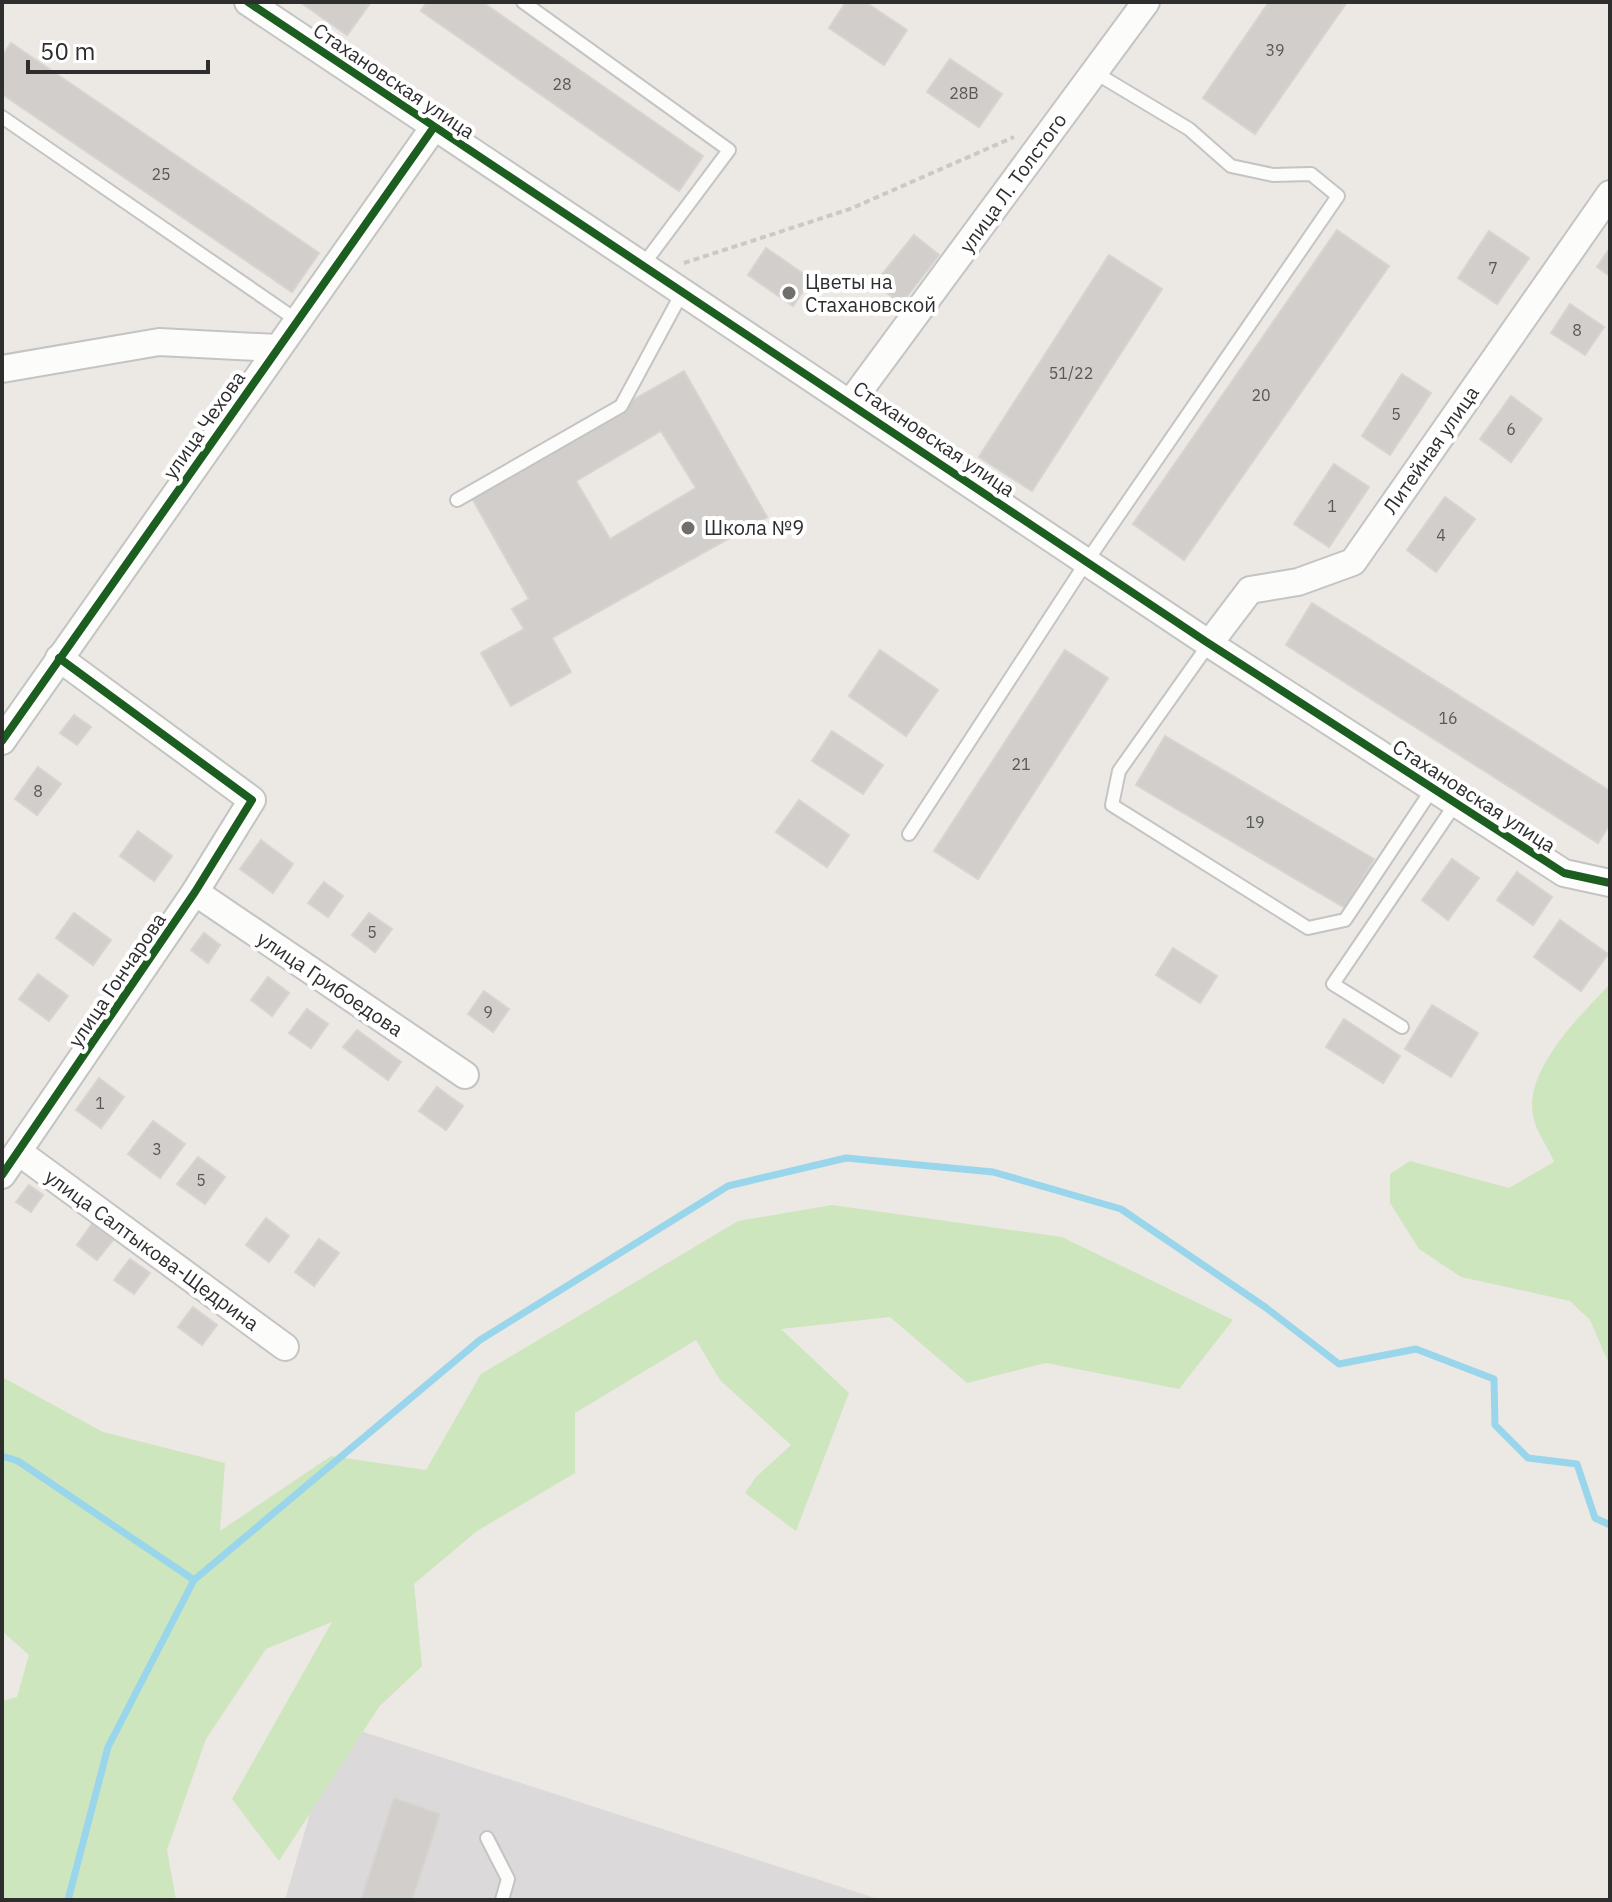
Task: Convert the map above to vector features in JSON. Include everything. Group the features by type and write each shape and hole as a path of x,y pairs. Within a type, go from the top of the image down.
{"street":[{"name":"Стахановская улица","path":"248,2 1209,644 1564,873 1610,883"},
{"name":"улица Л. Толстого","path":"851,402 1146,2"},
{"name":"улица Чехова","path":"2,741 434,127"},
{"name":"Литейная улица","path":"1209,644 1250,590 1298,582 1353,562 1610,194"},
{"path":"2,369 159,342 277,348"},
{"name":"улица Гончарова","path":"2,1175 20,1153 195,892 252,800 59,658"},
{"name":"улица Грибоедова","path":"195,892 465,1075"},
{"name":"улица Салтыкова-Щедрина","path":"20,1153 285,1347"}],"lane":[{"path":"523,2 729,150 643,265"},
{"path":"909,834 1087,561 1338,196 1311,174 1273,175 1231,166 1189,129 1094,72"},
{"path":"2,117 298,321"},
{"path":"457,500 621,406 683,291"},
{"path":"1209,644 1119,771 1112,805 1308,928 1345,920 1433,788"},
{"path":"1402,1027 1333,984 1456,803"},
{"path":"487,1838 508,1879 502,1900"}],"path":[{"path":"684,263 850,209 1020,134"}],"shaded area":[{"path":"336,1723 881,1900 412,1900 440,1814 394,1798 361,1900 285,1900"}],"green space":[{"path":"1610,984 1610,1366 1590,1320 1570,1301 1461,1277 1419,1249 1390,1203 1390,1174 1410,1161 1509,1188 1554,1162 1533,1116 1537,1080 1557,1044"},
{"path":"832,1205 1062,1237 1233,1320 1179,1389 1046,1363 967,1383 890,1317 781,1329 849,1393 796,1531 745,1493 756,1477 791,1445 720,1380 696,1340 575,1413 575,1473 477,1531 414,1584 422,1666 379,1707 279,1861 232,1799 332,1622 266,1649 206,1739 167,1850 176,1900 2,1900 2,1701 17,1697 29,1655 2,1631 2,1377 103,1432 225,1463 220,1531 331,1456 426,1470 481,1374 738,1221"}],"building":[{"path":"300,2 371,2 347,35"},
{"path":"427,2 482,2 703,156 679,191 421,11"},
{"path":"846,2 865,2 907,30 884,65 829,28"},
{"path":"1269,2 1347,2 1255,134 1203,98"},
{"path":"11,43 319,253 292,292 2,94 2,56"},
{"path":"950,59 1002,94 979,127 927,92"},
{"path":"1337,230 1389,266 1184,560 1133,524"},
{"path":"1489,231 1529,258 1497,304 1458,278"},
{"path":"914,235 939,255 901,304 875,283"},
{"path":"766,248 811,279 793,306 748,275"},
{"path":"1610,248 1610,276 1597,267"},
{"path":"1109,255 1162,289 1032,491 979,457"},
{"path":"1570,304 1604,327 1585,355 1551,333"},
{"name":"Школа №9","path":"684,371 767,517 552,638 571,672 511,706 481,653 524,629 512,609 529,599 469,493","holes":["661,431 696,488 610,539 576,481"]},
{"path":"1402,374 1431,393 1390,455 1362,436"},
{"path":"1511,396 1542,419 1511,462 1480,439"},
{"path":"1334,464 1369,487 1329,547 1294,524"},
{"path":"1445,497 1475,519 1436,572 1407,550"},
{"path":"1312,603 1610,791 1610,824 1598,843 1286,645"},
{"path":"880,650 938,690 906,736 849,696"},
{"path":"1065,650 1108,678 978,879 934,851"},
{"path":"74,715 91,727 77,745 60,733"},
{"path":"832,731 883,765 863,794 812,761"},
{"path":"1165,736 1374,859 1345,908 1136,785"},
{"path":"38,767 61,784 37,815 15,799"},
{"path":"799,800 849,835 827,867 776,832"},
{"path":"138,831 172,856 154,881 120,856"},
{"path":"261,840 293,864 273,893 240,869"},
{"path":"1452,859 1479,878 1448,920 1422,900"},
{"path":"1517,872 1552,897 1533,925 1497,900"},
{"path":"324,882 343,896 328,917 308,903"},
{"path":"74,913 111,940 93,965 56,938"},
{"path":"369,913 392,929 375,952 352,935"},
{"path":"1560,920 1608,954 1581,991 1534,957"},
{"path":"204,933 220,945 208,963 191,950"},
{"path":"1173,948 1217,976 1200,1003 1156,975"},
{"path":"38,974 68,996 49,1021 19,999"},
{"path":"268,977 289,993 272,1016 251,1000"},
{"path":"484,991 509,1009 493,1032 468,1014"},
{"path":"1432,1005 1478,1033 1451,1077 1405,1049"},
{"path":"307,1009 328,1024 311,1048 289,1033"},
{"path":"1344,1019 1400,1056 1383,1083 1326,1047"},
{"path":"357,1030 401,1062 388,1080 343,1047"},
{"path":"99,1078 124,1097 101,1128 76,1110"},
{"path":"437,1087 463,1106 446,1130 419,1111"},
{"path":"153,1121 185,1144 160,1178 128,1154"},
{"path":"198,1157 225,1177 205,1204 177,1184"},
{"path":"29,1185 43,1195 31,1212 16,1202"},
{"path":"266,1218 289,1236 269,1262 246,1245"},
{"path":"92,1224 113,1240 97,1260 77,1245"},
{"path":"319,1239 339,1253 314,1286 295,1272"},
{"path":"130,1259 150,1273 134,1294 114,1280"},
{"path":"193,1307 217,1325 202,1345 178,1327"},
{"path":"394,1798 440,1814 412,1900 361,1900"}],"waterway":[{"path":"68,1900 108,1747 194,1580 480,1340 728,1186 846,1158 993,1172 1121,1209 1265,1307 1339,1364 1416,1349 1494,1379 1495,1425 1528,1458 1577,1464 1595,1518 1610,1525"},
{"path":"2,1456 18,1461 194,1580"}],"cycle path":[{"path":"248,2 1205,641 1564,873 1610,883"},
{"path":"2,741 434,127"},
{"path":"2,1175 195,892 252,800 59,658"}],"place":[{"name":"Цветы на Стахановской","path":"789,293"},
{"name":"Школа №9","path":"688,528"}]}
